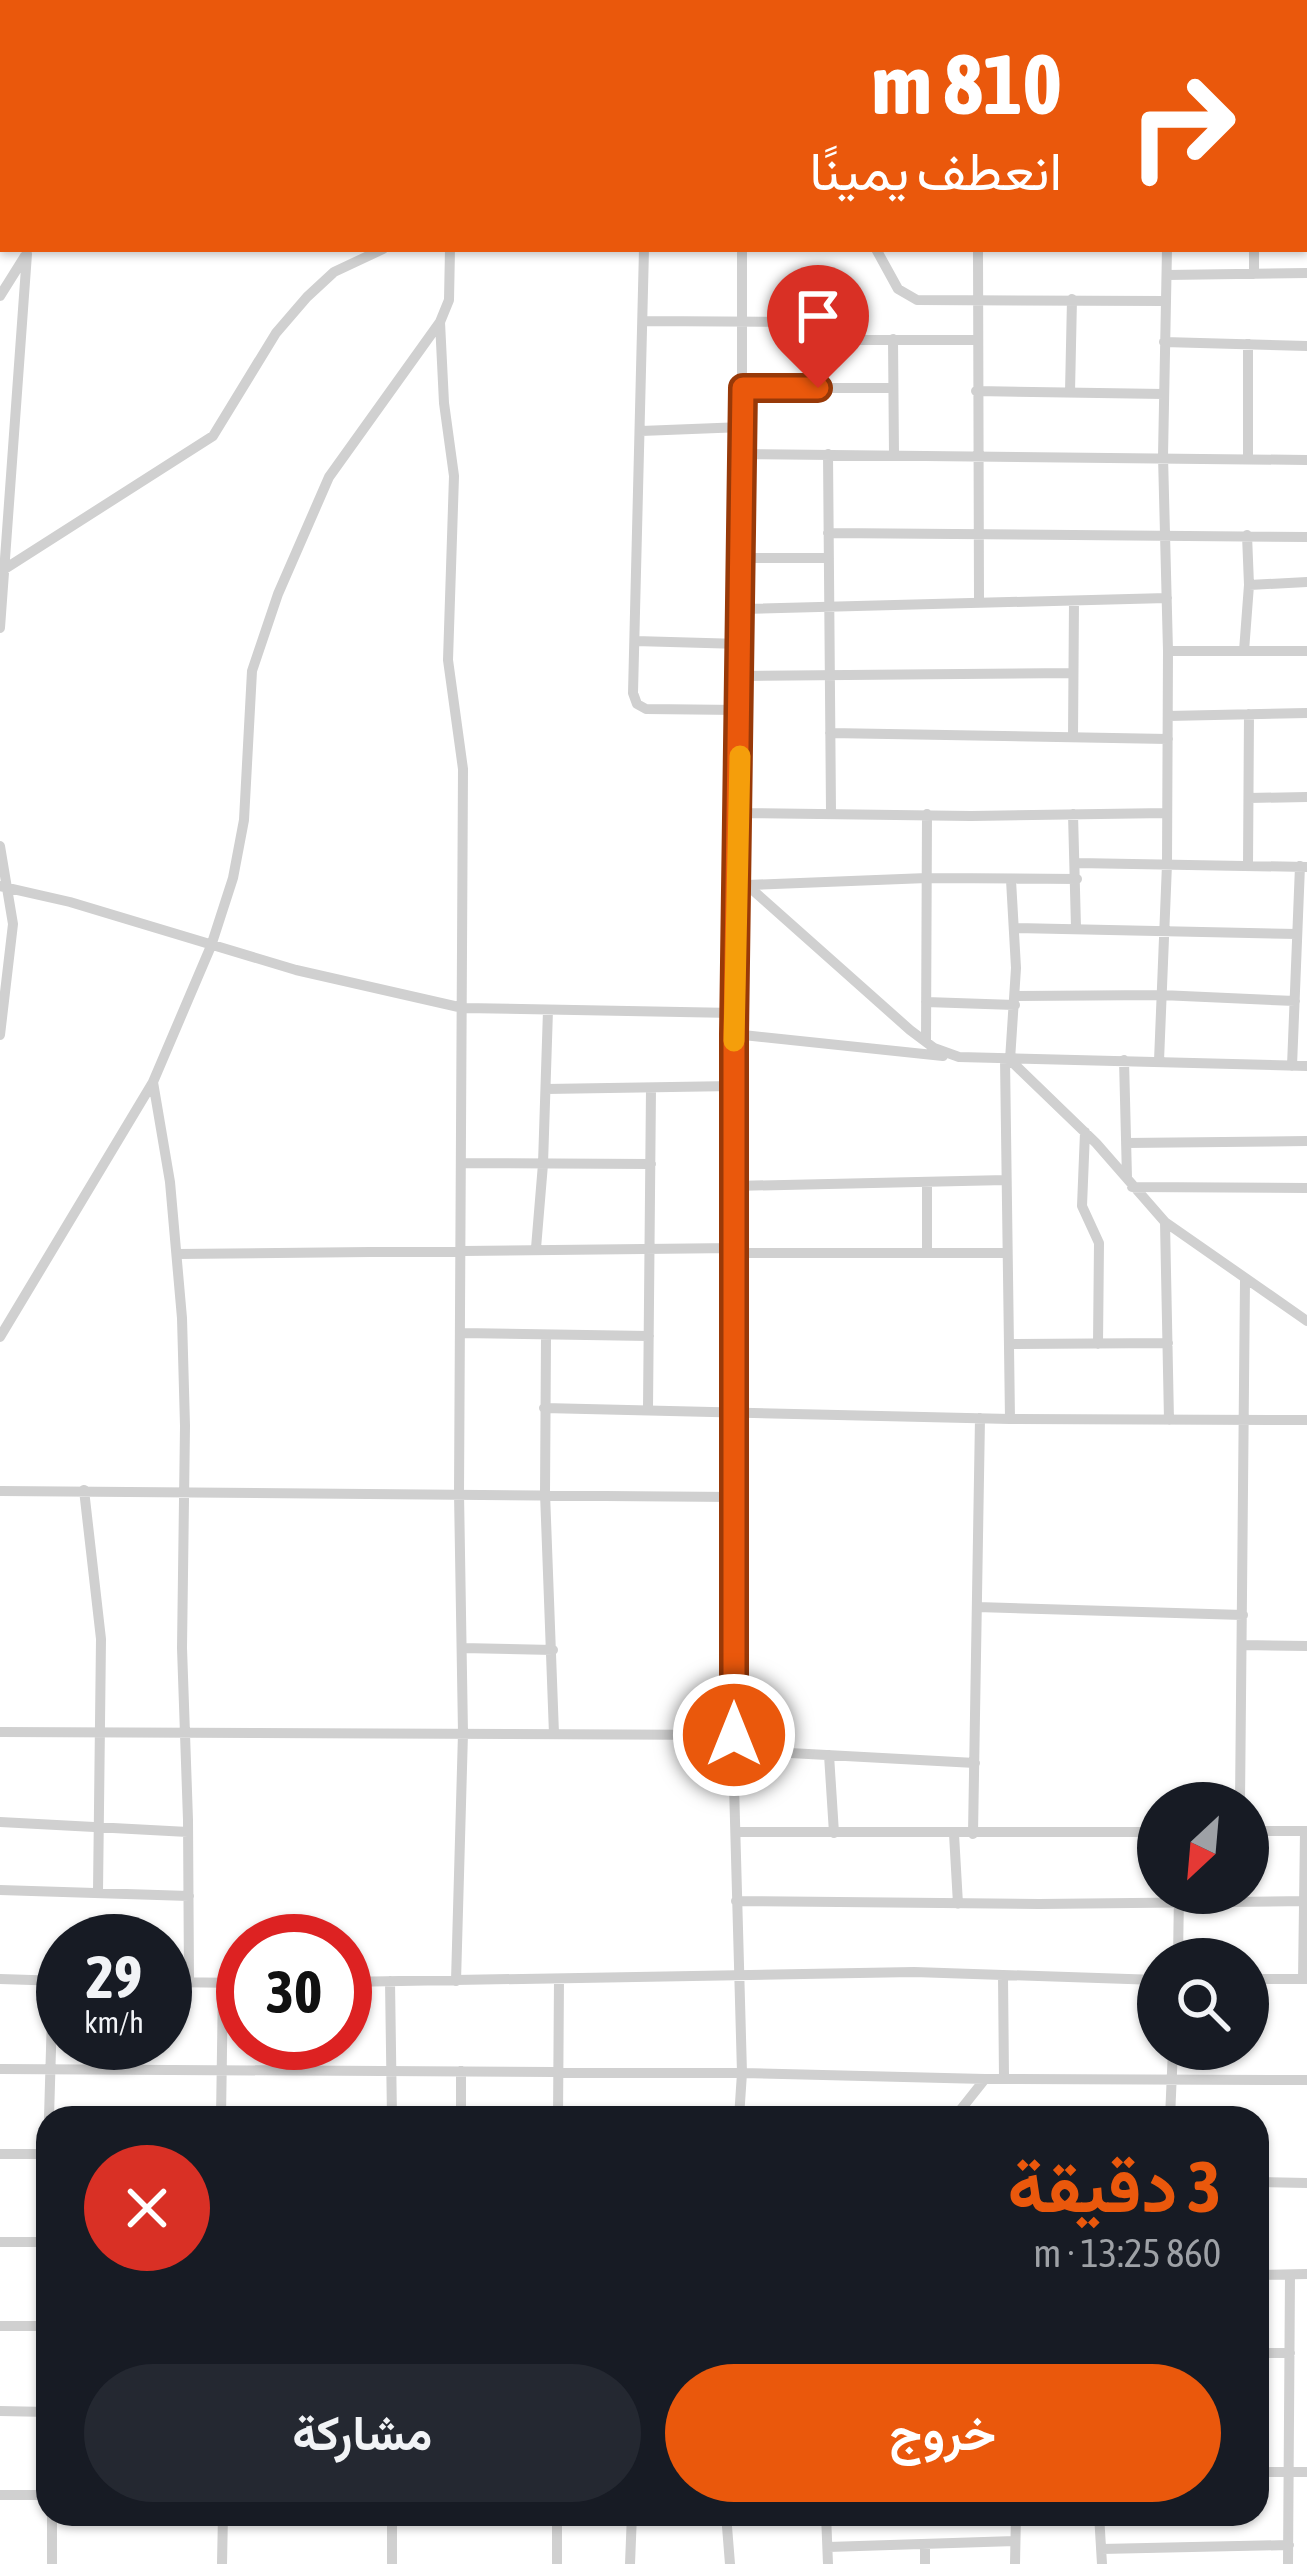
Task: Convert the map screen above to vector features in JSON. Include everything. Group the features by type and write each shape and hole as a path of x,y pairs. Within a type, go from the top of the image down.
{"street":[{"path":"0,296 28,252"},
{"path":"0,628 29,252"},
{"path":"3,570 213,436 276,333 307,297 334,272 377,252"},
{"path":"0,1337 152,1082 211,946 244,820 252,670 278,594 329,477 440,322 449,300 449,252"},
{"path":"644,252 633,693 637,704 646,709 740,710"},
{"path":"740,2106 734,1750 734,1013 743,881 739,813 742,252"},
{"path":"878,252 898,289 910,298 1166,301"},
{"path":"978,252 979,603"},
{"path":"1159,1061 1168,813 1163,457 1167,252"},
{"path":"1254,252 1254,274"},
{"path":"1167,275 1307,273"},
{"path":"1070,392 1072,298"},
{"path":"643,321 812,322 839,338 976,340"},
{"path":"440,322 454,476 448,660 463,769 459,1493 464,1733 456,1981"},
{"path":"893,339 894,455"},
{"path":"1164,342 1307,346"},
{"path":"1248,344 1248,459"},
{"path":"743,388 893,388"},
{"path":"976,391 1164,394"},
{"path":"641,431 743,427"},
{"path":"743,454 1307,460"},
{"path":"828,454 831,812"},
{"path":"828,533 1307,537"},
{"path":"1244,651 1249,585 1246,536"},
{"path":"742,559 829,558"},
{"path":"1249,585 1307,582"},
{"path":"741,609 1167,598"},
{"path":"1072,737 1074,601"},
{"path":"634,641 741,644"},
{"path":"1168,651 1307,651"},
{"path":"740,676 1073,673"},
{"path":"1168,716 1307,713"},
{"path":"1248,866 1249,714"},
{"path":"830,733 1168,739"},
{"path":"1249,798 1307,797"},
{"path":"739,813 1168,813"},
{"path":"926,1042 927,814"},
{"path":"1073,814 1076,928"},
{"path":"0,846 3,887 13,924 0,1035"},
{"path":"1076,863 1304,866 1292,1066"},
{"path":"743,881 1076,879"},
{"path":"1010,1418 1006,1180 1016,928 1011,880"},
{"path":"743,881 926,1042 958,1058"},
{"path":"3,887 70,902 296,970 463,1008 734,1013"},
{"path":"1016,928 1298,934"},
{"path":"926,1002 1161,994 1295,1001"},
{"path":"536,1248 548,1010"},
{"path":"734,1034 958,1058 1307,1066"},
{"path":"1008,1059 1085,1132 1166,1222 1307,1322"},
{"path":"1124,1060 1130,1184"},
{"path":"152,1082 170,1182 182,1318 183,1732 189,1914"},
{"path":"546,1089 734,1086"},
{"path":"648,1408 651,1088"},
{"path":"1085,1132 1082,1206 1099,1243 1098,1344"},
{"path":"1126,1143 1307,1141"},
{"path":"464,1163 651,1164"},
{"path":"734,1186 1006,1180"},
{"path":"927,1182 927,1250"},
{"path":"1130,1184 1307,1188"},
{"path":"1166,1222 1168,1420"},
{"path":"177,1254 462,1248 1007,1252"},
{"path":"1240,1782 1245,1280"},
{"path":"461,1333 649,1336"},
{"path":"546,1337 545,1493 554,1734"},
{"path":"1009,1344 1168,1343"},
{"path":"544,1408 1307,1420"},
{"path":"974,1834 980,1418"},
{"path":"84,1490 101,1640 98,1892"},
{"path":"0,1491 734,1497"},
{"path":"977,1607 1243,1615"},
{"path":"1243,1645 1307,1646"},
{"path":"462,1648 553,1650"},
{"path":"0,1732 734,1735"},
{"path":"734,1750 975,1763"},
{"path":"829,1755 834,1833"},
{"path":"0,1822 188,1832"},
{"path":"1269,1831 1306,1832 1305,1979 1269,1979"},
{"path":"736,1832 1137,1832"},
{"path":"955,1834 958,1904"},
{"path":"0,1890 189,1896"},
{"path":"736,1901 958,1904 1137,1898"},
{"path":"1269,1900 1305,1901"},
{"path":"372,1981 914,1972 1137,1979"},
{"path":"1003,1976 1004,2078"},
{"path":"0,1979 36,1980"},
{"path":"558,2106 559,1979"},
{"path":"390,1981 392,2106"},
{"path":"0,2069 36,2070"},
{"path":"49,2106 50,2070 1307,2080"},
{"path":"1170,2106 1172,2070"},
{"path":"220,2071 220,2106"},
{"path":"461,2071 461,2106"},
{"path":"964,2106 985,2079"},
{"path":"0,2154 36,2154"},
{"path":"1269,2182 1307,2182"},
{"path":"0,2242 36,2242"},
{"path":"1269,2275 1307,2274"},
{"path":"1288,2564 1290,2275"},
{"path":"0,2326 36,2326"},
{"path":"1269,2353 1290,2353"},
{"path":"1290,2403 1307,2403"},
{"path":"0,2411 36,2411"},
{"path":"1269,2472 1307,2472"},
{"path":"0,2495 36,2495"},
{"path":"52,2526 52,2564"},
{"path":"222,2564 223,2526"},
{"path":"392,2526 392,2564"},
{"path":"557,2526 557,2564"},
{"path":"630,2564 632,2526"},
{"path":"727,2526 730,2564"},
{"path":"826,2526 828,2564"},
{"path":"1015,2564 1016,2526"},
{"path":"1100,2526 1102,2564"},
{"path":"827,2547 1015,2541"},
{"path":"925,2564 926,2543"},
{"path":"1101,2549 1288,2545"},
{"path":"1198,2547 1199,2564"}],"slow traffic":[{"path":"734,1041 740,756"}],"route":[{"path":"734,1735 734,1034 743,388 818,388"}]}
